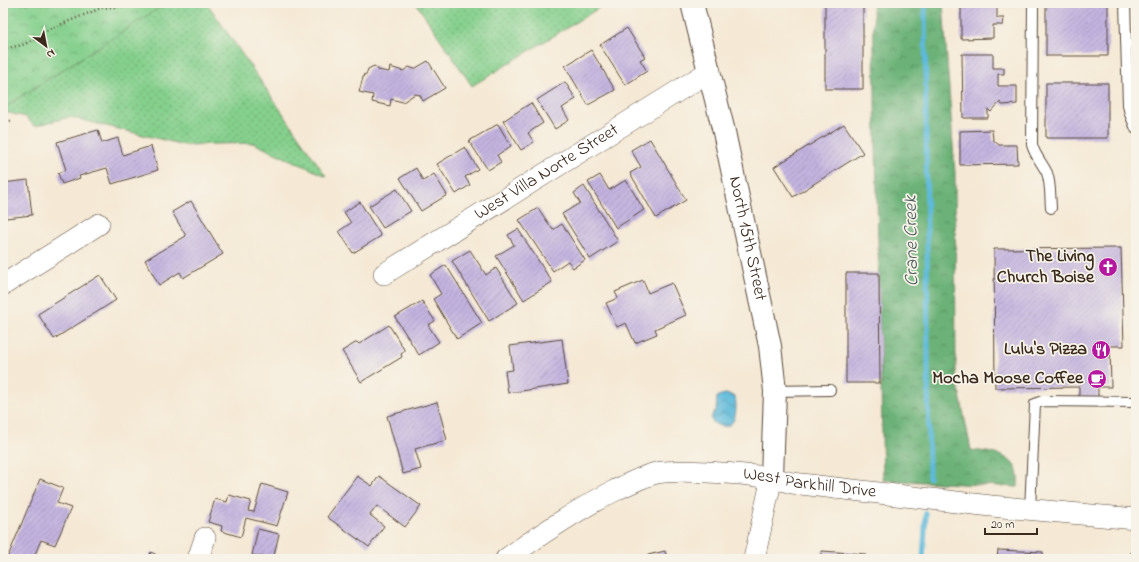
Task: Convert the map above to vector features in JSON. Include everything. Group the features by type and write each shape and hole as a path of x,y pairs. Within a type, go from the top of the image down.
{"street":[{"name":"North 15th Street","path":"692,3 726,139 770,346 775,391 772,477"},
{"name":"West Villa Norte Street","path":"384,274 710,71"},
{"path":"3,285 98,224"},
{"name":"West Parkhill Drive","path":"506,559 549,529 598,499 633,481 657,473 688,471 745,474 772,477 792,483 1136,519"},
{"path":"754,559 772,477"},
{"path":"198,559 205,538"}],"lane":[{"path":"1033,3 1032,145 1047,174 1051,208"},
{"path":"1125,3 1128,105 1136,129"},
{"path":"775,391 830,390"},
{"path":"1030,509 1035,404 1042,401 1136,402"}],"path":[{"path":"3,48 22,45 34,40 45,31 101,8 151,3"},
{"path":"3,126 12,120"}],"green space":[{"path":"3,3 207,3 326,176 253,143 184,145 70,117 34,126 26,117 5,112 3,114"},
{"path":"3,3 167,3 3,108"},
{"path":"416,3 607,3 472,86"},
{"path":"873,3 943,3 955,173 956,375 971,450 998,454 1010,460 1018,473 1018,487 883,480"}],"water":[{"path":"725,394 735,397 736,412 733,421 730,424 721,426 715,424 711,419 713,413 716,411 717,397"}],"building":[{"path":"825,3 863,3 863,89 825,89"},
{"path":"961,3 1016,3 1016,6 997,6 997,18 1004,18 1003,25 993,25 993,38 961,39"},
{"path":"1046,3 1108,3 1108,56 1046,56"},
{"path":"627,28 645,57 640,60 647,71 625,85 600,45"},
{"path":"591,50 615,90 588,105 565,66"},
{"path":"962,54 993,54 993,68 1004,68 1004,74 998,74 998,86 1017,86 1017,104 1002,105 1000,102 991,112 988,109 988,118 963,118"},
{"path":"428,61 445,88 423,101 420,95 415,94 403,102 391,99 390,106 372,102 373,95 359,92 364,74 366,75 368,69 374,66 378,70 389,72 390,67 403,71 409,67 414,69"},
{"path":"565,82 576,99 562,108 569,120 555,129 537,100"},
{"path":"1046,83 1108,83 1108,138 1046,138"},
{"path":"531,103 543,123 528,133 534,142 521,150 503,121"},
{"path":"498,124 511,146 497,155 501,162 488,170 469,141"},
{"path":"844,124 863,153 793,197 774,167"},
{"path":"98,130 102,143 118,138 123,155 151,146 158,170 112,184 107,168 79,176 80,178 62,184 58,173 66,170 57,142"},
{"path":"992,130 993,140 999,145 1017,145 1018,164 960,165 960,131"},
{"path":"650,139 686,200 656,218 630,173 641,167 631,150"},
{"path":"465,147 478,169 465,177 470,185 456,194 437,164"},
{"path":"416,168 423,181 434,174 447,195 421,211 400,178"},
{"path":"600,175 609,190 626,180 644,210 616,228 588,182"},
{"path":"28,180 32,215 6,218 4,205 3,206 3,183"},
{"path":"584,186 618,241 590,259 562,214 580,203 574,193"},
{"path":"397,189 411,211 383,228 369,206"},
{"path":"191,201 223,254 183,278 180,272 159,285 145,260 186,236 172,212"},
{"path":"360,202 381,236 353,253 339,231 351,223 344,212"},
{"path":"538,208 553,230 562,224 585,260 573,268 568,261 553,271 519,220"},
{"path":"518,229 552,282 524,300 496,256 514,245 508,235"},
{"path":"1121,248 1124,346 1110,346 1111,387 1098,387 1098,399 1079,400 1079,387 995,388 994,249"},
{"path":"470,250 486,275 496,268 518,303 489,321 452,261"},
{"path":"446,265 482,323 457,339 433,299 441,294 430,275"},
{"path":"846,273 879,273 880,383 846,383"},
{"path":"100,275 116,300 54,339 38,314"},
{"path":"643,280 648,293 672,283 686,315 655,329 657,334 635,343 626,323 617,327 606,303 618,298 615,292"},
{"path":"422,301 435,321 428,325 439,342 419,355 395,317"},
{"path":"389,325 405,351 401,354 402,357 361,382 342,351 357,342 359,344"},
{"path":"562,339 568,384 508,393 505,371 513,370 510,346"},
{"path":"437,402 447,440 415,449 421,469 403,474 387,416"},
{"path":"357,476 372,486 379,476 421,506 405,527 377,506 370,515 384,526 369,547 327,517"},
{"path":"40,479 63,488 57,503 71,508 55,545 41,540 33,559 7,559"},
{"path":"262,484 288,492 277,526 246,518 241,537 221,531 222,526 208,522 215,499 227,502 229,495 251,501 248,511 254,512"},
{"path":"258,529 279,534 273,559 252,555"},
{"path":"998,550 1043,552 1043,559 997,559"},
{"path":"665,551 667,559 635,559 635,558"},
{"path":"822,551 865,554 865,559 821,559"},
{"path":"151,552 164,559 148,559"}],"waterway":[{"name":"Crane Creek","path":"925,3 929,478"},
{"name":"Crane Creek","path":"923,559 926,513"}],"place":[{"name":"The Living Church Boise","path":"1108,267"},
{"name":"Lulu's Pizza","path":"1101,350"},
{"name":"Mocha Moose Coffee","path":"1097,379"}]}
